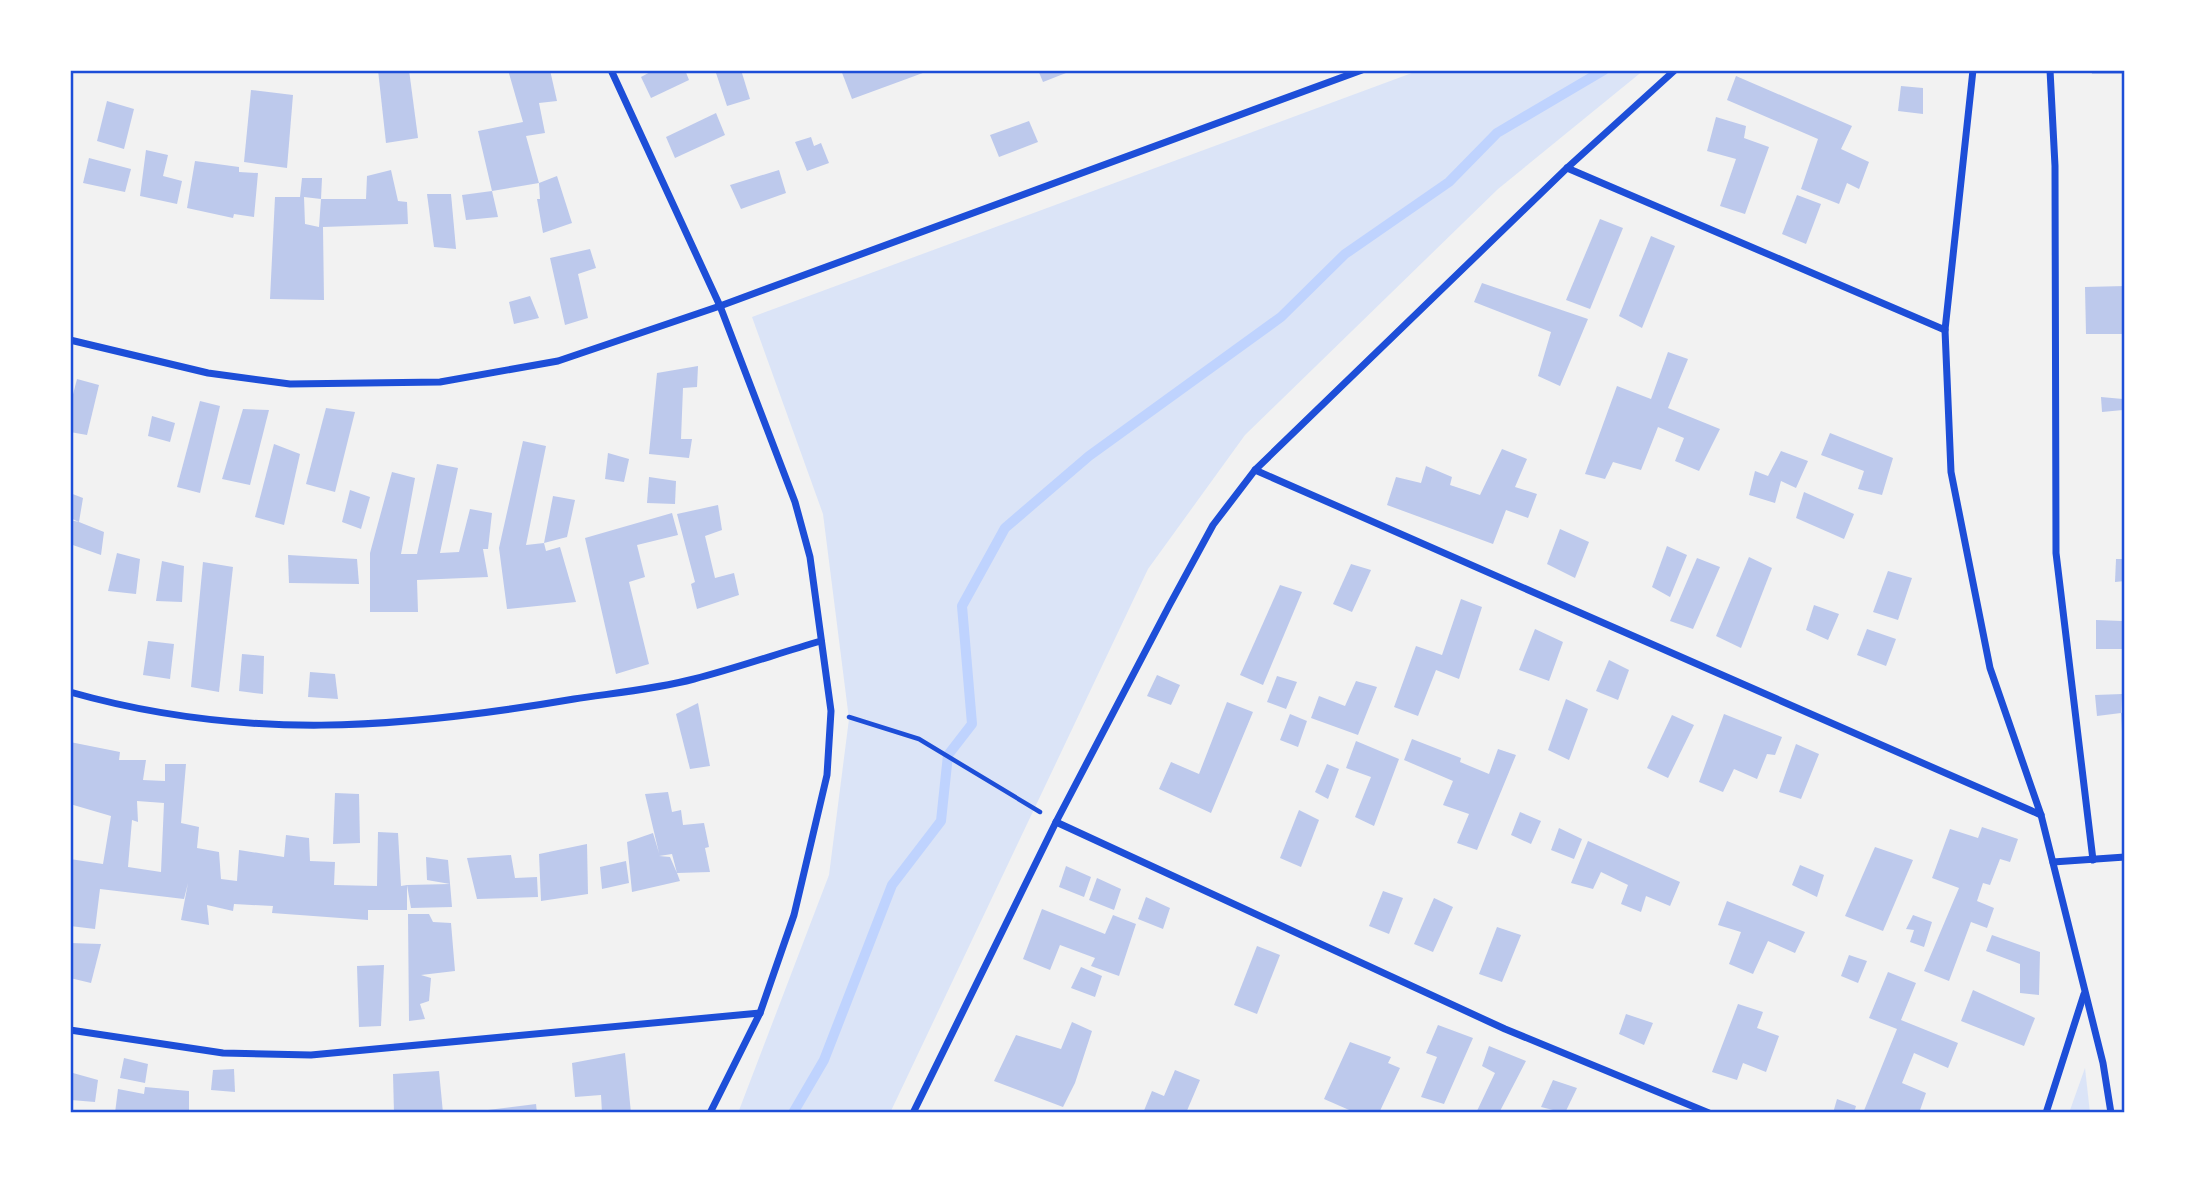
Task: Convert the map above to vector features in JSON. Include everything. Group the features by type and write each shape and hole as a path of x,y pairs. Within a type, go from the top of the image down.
{"street":[{"path":"611,70 720,306 795,502 810,557 831,711 827,775 794,915 760,1013 710,1113"},
{"path":"70,340 208,373 290,384 440,382 558,361 720,306 1362,70"},
{"path":"913,1113 1056,822 1213,525 1255,470 1567,168 1675,70"},
{"path":"1973,70 1945,330 1951,472 1990,668 2041,815 2103,1063 2111,1113"},
{"path":"2050,70 2056,166 2056,553 2093,860"},
{"path":"1567,168 1945,330"},
{"path":"1255,470 2041,815"},
{"path":"70,692 119,706 203,719 283,727 415,721 470,717 692,680 821,640"},
{"path":"1056,822 1505,1029 1709,1113"},
{"path":"2053,862 2125,857"},
{"path":"2046,1113 2085,992"},
{"path":"70,1030 223,1053 311,1055 760,1013"}],"path":[{"path":"831,711 919,739 977,771 1056,822"}],"shaded area":[{"path":"1420,70 1644,70 1498,189 1245,435 1148,569 890,1113 738,1113 829,875 849,719 823,514 752,317"},
{"path":"2085,1068 2090,1113 2069,1113"}],"building":[{"path":"378,70 409,70 418,138 386,143"},
{"path":"508,70 550,70 557,101 539,103 545,133 526,136 539,183 492,191 478,131 523,122"},
{"path":"654,70 685,70 689,80 651,98 641,77"},
{"path":"715,70 741,70 750,99 727,106"},
{"path":"841,70 931,70 852,99"},
{"path":"1038,70 1065,70 1066,73 1043,82"},
{"path":"2091,70 2122,70 2122,74 2092,74"},
{"path":"1736,76 1852,126 1841,149 1869,162 1859,189 1847,183 1839,204 1801,189 1818,139 1727,100"},
{"path":"1901,86 1923,88 1923,114 1898,111"},
{"path":"251,90 293,95 287,168 244,162"},
{"path":"107,101 134,109 124,149 97,141"},
{"path":"716,113 725,135 675,158 666,137"},
{"path":"1716,117 1746,126 1744,138 1769,147 1745,214 1720,206 1736,159 1707,151"},
{"path":"1029,121 1038,142 999,157 990,135"},
{"path":"811,137 814,146 821,143 829,163 807,171 795,142"},
{"path":"146,150 168,155 163,176 182,181 177,204 140,196"},
{"path":"89,158 131,169 125,192 83,183"},
{"path":"195,161 239,167 239,172 258,173 254,217 234,214 233,218 187,208"},
{"path":"391,170 398,201 407,202 408,224 323,227 324,300 270,299 275,197 300,197 302,178 322,178 321,199 366,199 367,176","holes":["304,197 321,199 319,227 305,224"]},
{"path":"779,170 786,193 741,209 730,185"},
{"path":"557,176 572,223 543,233 537,199 540,199 539,183"},
{"path":"492,191 498,217 466,220 462,195"},
{"path":"427,194 451,194 456,249 434,247"},
{"path":"1797,195 1821,204 1806,244 1782,234"},
{"path":"1600,219 1623,228 1590,309 1566,300"},
{"path":"1651,236 1675,246 1642,328 1619,316"},
{"path":"590,249 596,268 578,274 588,318 565,325 550,258"},
{"path":"1482,283 1588,319 1560,386 1538,376 1551,332 1474,302"},
{"path":"2125,286 2125,334 2086,334 2085,287"},
{"path":"530,296 539,318 514,324 509,302"},
{"path":"1668,352 1688,359 1668,408 1720,429 1699,471 1675,461 1684,438 1658,427 1641,470 1613,462 1605,479 1585,474 1617,386 1651,399"},
{"path":"698,366 697,387 683,388 681,439 692,439 689,458 649,454 657,373"},
{"path":"77,379 99,385 87,435 70,432 70,406"},
{"path":"2101,397 2123,399 2123,410 2102,412"},
{"path":"200,401 220,406 200,493 177,487"},
{"path":"326,408 355,412 335,492 306,484"},
{"path":"243,409 269,410 250,485 222,479"},
{"path":"152,416 175,423 170,442 148,436"},
{"path":"1830,433 1893,458 1882,495 1858,489 1864,471 1821,455"},
{"path":"523,441 546,446 526,545 544,543 546,551 560,547 576,602 507,609 499,548"},
{"path":"274,444 300,454 284,525 255,517"},
{"path":"1502,449 1527,459 1515,487 1537,494 1528,518 1506,510 1493,544 1387,505 1396,477 1421,483 1426,466 1452,477 1450,485 1480,495"},
{"path":"1781,451 1808,461 1796,488 1781,481 1775,503 1749,495 1755,471 1768,476"},
{"path":"608,453 629,459 624,482 605,479"},
{"path":"437,464 458,468 440,553 459,552 470,509 492,513 488,549 483,549 488,577 417,580 418,612 370,612 370,553 392,472 415,478 401,554 417,554"},
{"path":"649,477 676,481 675,504 647,503"},
{"path":"350,490 370,497 361,529 342,522"},
{"path":"1804,492 1854,514 1844,539 1796,518"},
{"path":"70,493 83,498 79,522 70,518"},
{"path":"553,496 575,500 567,537 544,543"},
{"path":"718,505 722,530 705,536 715,578 734,573 739,595 697,609 691,584 695,582 677,514"},
{"path":"672,513 678,535 637,545 645,577 629,582 649,664 616,674 585,538"},
{"path":"70,520 104,532 101,555 70,544"},
{"path":"1560,529 1589,542 1575,578 1547,564"},
{"path":"1667,546 1687,555 1670,597 1652,587"},
{"path":"117,553 140,559 136,594 108,591"},
{"path":"288,555 357,559 359,584 289,583"},
{"path":"1749,557 1772,568 1741,648 1716,636"},
{"path":"1697,558 1720,567 1693,629 1670,621"},
{"path":"2116,559 2125,559 2125,581 2115,582"},
{"path":"162,561 184,566 182,602 156,601"},
{"path":"203,562 233,567 219,692 191,687"},
{"path":"1351,564 1371,570 1352,612 1333,604"},
{"path":"1888,571 1912,578 1898,620 1873,612"},
{"path":"1280,585 1302,592 1263,685 1240,675"},
{"path":"1461,599 1482,607 1459,679 1436,670 1418,716 1394,707 1416,646 1442,655"},
{"path":"1814,605 1839,614 1828,640 1806,630"},
{"path":"2096,620 2122,621 2122,649 2096,649"},
{"path":"1535,629 1563,642 1549,681 1519,670"},
{"path":"1867,629 1896,639 1886,666 1857,655"},
{"path":"148,641 174,644 170,679 143,675"},
{"path":"242,654 264,656 263,694 239,691"},
{"path":"1609,660 1629,670 1618,700 1596,691"},
{"path":"310,672 335,674 338,699 308,697"},
{"path":"1157,675 1180,685 1171,705 1147,696"},
{"path":"1277,676 1297,682 1286,709 1267,702"},
{"path":"1356,681 1377,687 1358,735 1311,718 1319,696 1345,706"},
{"path":"2122,694 2121,713 2097,716 2095,695"},
{"path":"1566,699 1588,709 1569,760 1548,750"},
{"path":"1227,702 1253,712 1211,813 1159,789 1171,762 1199,774"},
{"path":"698,703 710,766 690,769 676,714"},
{"path":"2125,712 2125,749 2123,749 2121,713"},
{"path":"1290,714 1307,721 1298,747 1280,740"},
{"path":"1724,714 1782,737 1775,755 1767,754 1757,779 1734,769 1723,792 1699,782"},
{"path":"1672,715 1694,725 1668,778 1647,768"},
{"path":"1412,739 1461,758 1460,762 1489,774 1498,749 1516,755 1477,850 1457,843 1469,814 1443,805 1453,781 1404,760"},
{"path":"1356,741 1399,759 1374,826 1355,817 1371,777 1346,768"},
{"path":"70,742 120,752 119,760 146,760 143,780 165,781 165,764 186,764 181,823 199,827 197,848 219,852 221,879 237,881 239,850 284,857 286,835 309,838 310,861 335,862 334,885 377,886 378,832 398,833 401,886 407,885 407,910 368,910 368,920 272,913 273,906 234,904 233,911 207,905 209,925 181,920 188,883 184,899 100,889 95,929 70,926 70,859 103,864 111,816 70,804","holes":["137,801 164,803 161,872 128,867 132,820 138,822"]},
{"path":"1796,744 1819,754 1801,799 1779,792"},
{"path":"1327,764 1339,769 1328,799 1315,792"},
{"path":"668,792 672,812 681,810 683,825 704,823 710,872 677,873 680,881 632,892 627,842 653,833 659,853 645,794","holes":["672,854 677,873 670,857 659,856"]},
{"path":"335,793 359,794 360,843 333,844"},
{"path":"1299,810 1319,820 1301,867 1280,858"},
{"path":"1520,812 1541,821 1531,844 1511,835"},
{"path":"1982,827 2018,839 2010,862 2000,859 1990,885 1983,883 1977,901 1994,908 1987,928 1971,922 1949,981 1924,971 1959,888 1932,878 1950,829 1978,838"},
{"path":"1559,828 1582,839 1574,859 1551,850"},
{"path":"1588,841 1680,882 1670,906 1646,896 1641,912 1621,904 1628,885 1601,872 1593,889 1571,883"},
{"path":"587,844 588,894 541,901 539,854"},
{"path":"1875,847 1913,860 1883,931 1845,916"},
{"path":"511,855 515,878 537,877 538,897 477,899 467,858"},
{"path":"426,857 448,860 452,907 411,908 407,885 450,884 427,880"},
{"path":"626,861 629,883 602,889 600,867"},
{"path":"1800,865 1824,875 1817,897 1792,885"},
{"path":"1066,866 1091,877 1084,897 1059,887"},
{"path":"1097,878 1121,889 1114,910 1089,900"},
{"path":"1383,891 1403,898 1389,934 1369,926"},
{"path":"1146,897 1170,908 1163,929 1138,919"},
{"path":"1434,898 1453,907 1433,952 1414,944"},
{"path":"1727,901 1805,932 1795,953 1768,941 1753,974 1729,964 1741,932 1718,925"},
{"path":"1042,909 1105,934 1113,915 1136,924 1119,976 1091,966 1095,958 1060,945 1050,970 1023,959"},
{"path":"408,914 429,914 433,922 451,923 455,971 421,975 431,978 429,1001 420,1004 425,1019 409,1021"},
{"path":"1913,915 1932,922 1924,947 1910,942 1914,930 1906,929"},
{"path":"1497,927 1521,935 1502,982 1479,974"},
{"path":"1992,935 2040,952 2039,995 2020,993 2020,964 1986,951"},
{"path":"70,943 101,944 91,983 70,978"},
{"path":"1257,946 1280,955 1257,1014 1234,1005"},
{"path":"1849,955 1867,961 1858,983 1841,976"},
{"path":"384,965 381,1026 359,1027 357,966"},
{"path":"1081,967 1102,976 1095,997 1071,988"},
{"path":"1888,972 1916,983 1901,1020 1958,1043 1948,1068 1914,1053 1902,1083 1926,1093 1919,1113 1863,1113 1897,1029 1869,1018"},
{"path":"1973,990 2035,1018 2024,1046 1961,1021"},
{"path":"1738,1004 1763,1012 1757,1028 1779,1036 1766,1072 1743,1063 1737,1080 1712,1072"},
{"path":"1626,1014 1653,1023 1644,1045 1619,1034"},
{"path":"1072,1022 1092,1031 1075,1083 1063,1107 994,1081 1016,1035 1061,1049"},
{"path":"1438,1025 1473,1038 1444,1104 1421,1097 1437,1057 1426,1053"},
{"path":"1350,1042 1391,1057 1388,1063 1400,1068 1379,1113 1356,1113 1324,1099"},
{"path":"1489,1046 1526,1061 1499,1113 1476,1113 1495,1073 1482,1066"},
{"path":"625,1053 631,1113 602,1113 601,1095 575,1097 572,1063"},
{"path":"124,1058 148,1064 145,1083 120,1078"},
{"path":"234,1069 235,1092 211,1090 213,1070"},
{"path":"1175,1070 1200,1080 1186,1113 1143,1113 1152,1091 1164,1096"},
{"path":"439,1071 443,1113 394,1113 393,1074"},
{"path":"73,1073 98,1080 95,1102 71,1100"},
{"path":"1553,1080 1577,1088 1565,1113 1541,1107"},
{"path":"145,1087 189,1091 189,1113 115,1113 118,1089 144,1094"},
{"path":"1837,1099 1856,1106 1854,1113 1833,1113"},
{"path":"536,1104 537,1113 488,1113 488,1110"}],"waterway":[{"path":"793,1113 824,1060 892,885 941,821 948,755 972,724 962,606 1005,528 1089,456 1281,317 1345,254 1449,182 1497,133 1604,70"}]}
